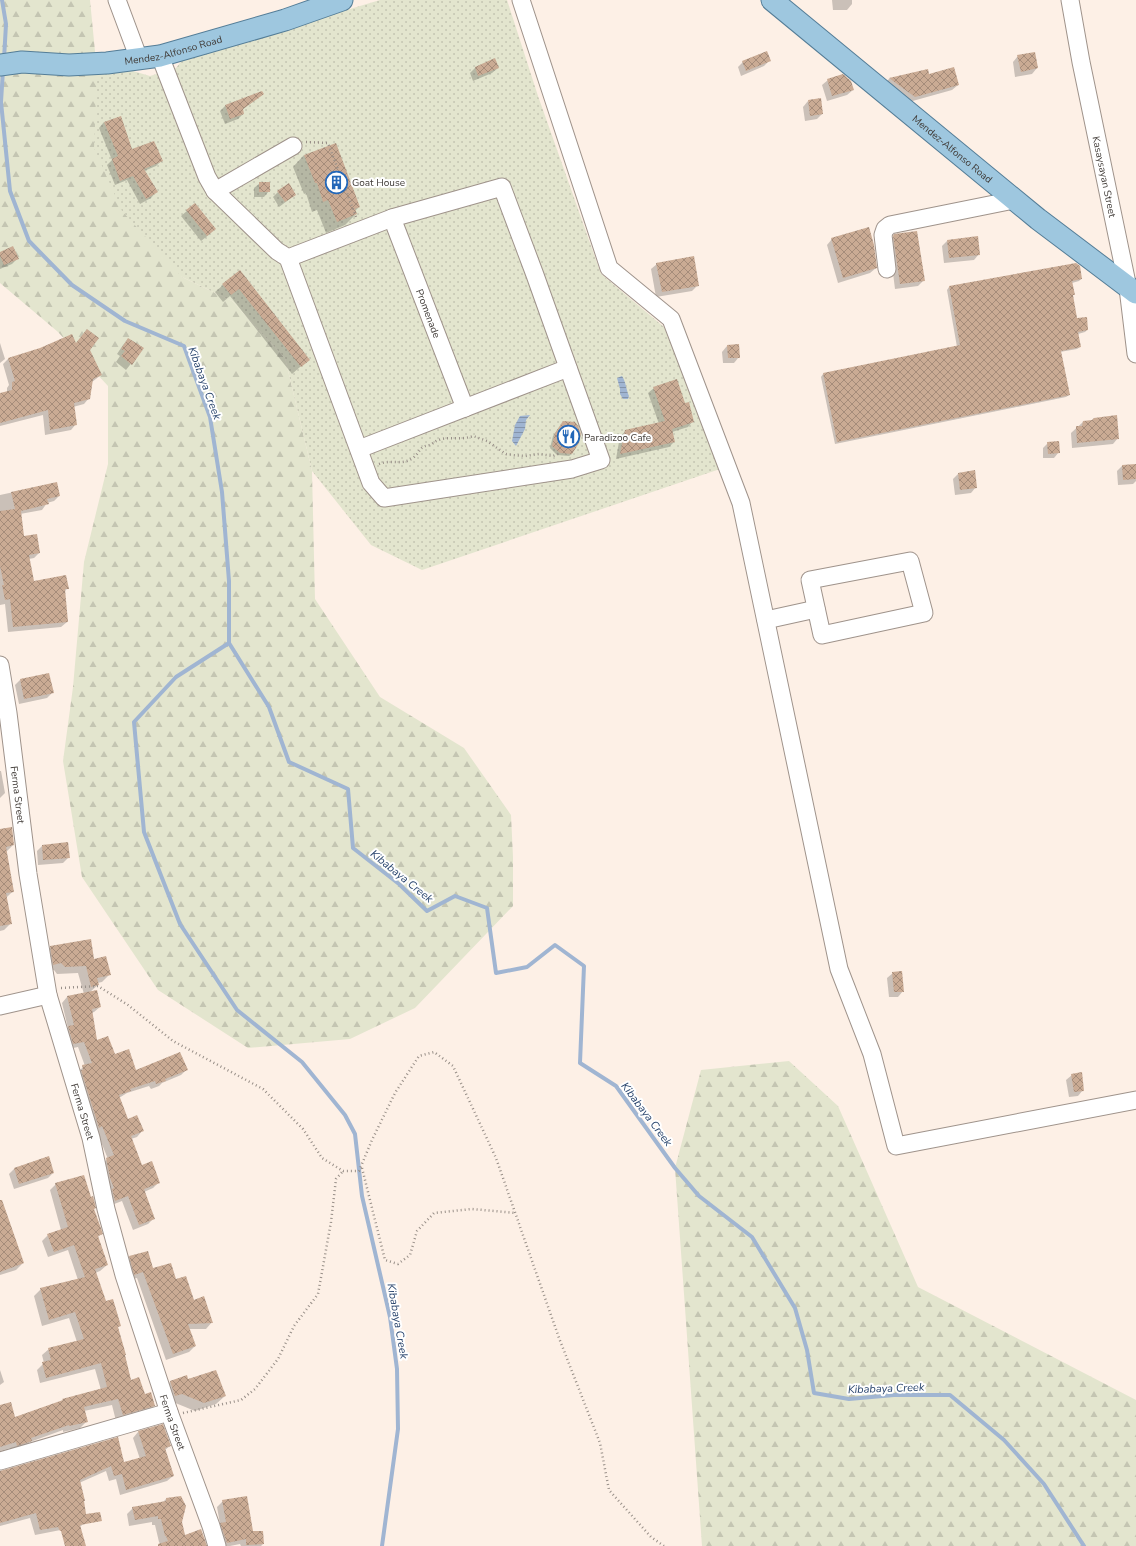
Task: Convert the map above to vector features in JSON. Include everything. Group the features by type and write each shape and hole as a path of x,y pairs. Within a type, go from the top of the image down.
{"main road":[{"name":"Mendez-Alfonso Road","path":"0,65 22,62 69,65 160,56 278,22 342,0"},
{"name":"Mendez-Alfonso Road","path":"772,0 1014,200 1132,291"}],"street":[{"path":"117,0 139,59"},
{"path":"521,0 609,268 671,319 741,502 839,969 872,1054 896,1146 1136,1100"},
{"name":"Kasaysayan Street","path":"1070,0 1084,77 1132,291 1136,354"},
{"path":"160,56 207,177 216,191 277,251 288,258 371,483 384,498 572,469 602,460 502,187 392,218 288,258"},
{"path":"216,191 293,146"},
{"path":"887,269 883,236 884,229 890,226 1014,200"},
{"name":"Promenade","path":"392,218 465,408"},
{"path":"359,449 568,368"},
{"path":"910,561 924,613 822,635 816,609 810,580 910,561"},
{"path":"766,620 816,609"},
{"name":"Ferma Street","path":"0,665 8,713 28,874 47,992 91,1138 106,1209 124,1275 170,1414 217,1546"},
{"path":"0,1006 47,992"},
{"path":"0,1461 170,1414"}],"path":[{"path":"293,146 303,142 328,142 362,230"},
{"path":"366,469 382,462 392,461 399,463 414,457 420,449 425,446 431,445 437,440 448,438 464,439 473,436 487,441 506,454 512,455 525,456 539,454 553,456 560,453"},
{"path":"47,992 98,986 128,1005 173,1041 263,1089 303,1129 322,1158 342,1171 359,1171 362,1167 372,1140 394,1093 419,1056 434,1052 453,1066 496,1158 559,1338 600,1443 609,1490 651,1537 664,1546"},
{"path":"362,1167 385,1260 398,1264 410,1255 417,1231 434,1213 472,1209 516,1213"},
{"path":"170,1414 241,1400 255,1389 278,1359 294,1326 318,1294 329,1234 336,1179 342,1171"}],"green space":[{"path":"0,0 90,0 97,72 182,277 232,301 285,358 312,471 315,599 380,697 464,748 511,815 513,906 415,1008 350,1039 248,1048 158,990 82,877 63,761 73,687 84,562 108,464 108,386 58,332 0,283"},
{"path":"380,0 507,0 538,96 601,274 664,327 720,469 422,570 371,545 312,471 285,358 232,301 182,277 122,211 94,148 97,72 126,69 150,76 176,68 183,59"},
{"path":"789,1061 838,1106 918,1287 1136,1400 1136,1546 702,1546 675,1168 701,1070"}],"water":[{"path":"622,376 629,396 628,399 623,399 620,394 617,378"},
{"path":"530,415 526,420 525,429 516,446 512,441 515,425 520,416"}],"building":[{"path":"767,51 771,61 746,71 742,61"},
{"path":"1035,52 1038,68 1021,72 1017,55"},
{"path":"495,58 499,68 478,76 475,67"},
{"path":"954,67 959,85 915,97 889,78 928,69 929,74"},
{"path":"843,74 851,81 854,90 832,96 827,79"},
{"path":"262,91 264,94 243,109 244,114 230,119 225,105"},
{"path":"821,98 823,114 810,116 808,100"},
{"path":"121,116 132,149 154,141 163,161 144,169 158,192 146,199 133,176 120,181 112,159 118,156 104,122"},
{"name":"Goat House","path":"336,143 360,207 355,209 357,214 337,222 328,200 323,202 317,183 315,183 304,155"},
{"path":"259,182 270,182 270,192 259,192"},
{"path":"289,183 296,195 285,202 277,191"},
{"path":"195,203 216,229 207,236 186,210"},
{"path":"869,227 874,245 877,268 843,278 831,238"},
{"path":"917,231 925,281 900,284 893,236 894,234"},
{"path":"978,236 980,255 949,258 947,240"},
{"path":"13,246 19,259 4,265 0,252"},
{"path":"694,256 699,286 662,292 656,263"},
{"path":"1076,263 1080,266 1082,279 1072,281 1077,318 1087,317 1088,330 1078,332 1081,347 1061,351 1070,395 837,442 823,373 960,345 949,286"},
{"path":"240,270 310,360 301,367 239,289 231,295 222,284"},
{"path":"87,329 99,338 90,350 102,375 93,379 90,399 74,403 77,425 50,430 48,410 0,423 0,393 12,390 12,382 15,381 8,358 40,348 72,334 76,343"},
{"path":"128,338 144,348 132,365 121,356 125,351 121,349"},
{"path":"739,344 740,358 728,358 727,345"},
{"path":"677,379 685,403 689,402 694,422 672,429 675,442 620,454 625,430 665,421 653,387"},
{"path":"1117,415 1119,439 1077,443 1076,426 1082,426 1083,421"},
{"path":"563,421 575,422 581,434 579,443 572,454 560,453 552,446 555,433"},
{"path":"1059,441 1060,453 1048,454 1047,442"},
{"path":"1136,464 1136,479 1123,480 1122,465"},
{"path":"975,470 977,488 960,490 958,473"},
{"path":"57,482 60,496 47,499 49,504 21,511 24,536 37,534 40,553 29,555 34,581 66,575 69,589 65,589 68,622 13,627 10,599 5,600 2,585 4,585 0,566 0,511 15,509 11,492"},
{"path":"49,673 54,693 24,699 20,679"},
{"path":"12,827 14,845 6,847 14,892 6,893 12,924 0,926 0,829"},
{"path":"68,842 70,858 43,860 42,845"},
{"path":"91,939 94,959 106,956 111,975 97,978 99,985 91,987 86,966 65,967 61,963 53,965 50,946"},
{"path":"902,971 904,992 894,992 892,972"},
{"path":"97,990 101,1007 92,1009 97,1040 108,1036 115,1054 129,1049 136,1070 180,1052 188,1070 165,1079 166,1081 156,1084 155,1081 130,1089 131,1091 119,1095 128,1119 137,1115 144,1131 131,1136 142,1165 152,1161 160,1183 144,1189 155,1219 139,1225 128,1196 115,1201 112,1189 114,1188 110,1178 106,1158 114,1155 102,1126 99,1128 81,1070 83,1070 82,1065 92,1063 84,1042 73,1044 68,1026 74,1025 67,996"},
{"path":"1082,1072 1084,1091 1074,1092 1071,1074"},
{"path":"49,1156 54,1173 19,1184 14,1168"},
{"path":"84,1175 91,1197 93,1196 96,1208 94,1209 103,1234 98,1236 108,1265 95,1269 106,1301 113,1299 121,1326 118,1327 131,1380 139,1377 145,1394 151,1392 155,1406 123,1415 118,1399 84,1407 88,1422 69,1425 31,1438 32,1441 17,1446 16,1442 0,1447 0,1405 11,1402 15,1417 63,1400 62,1399 107,1387 101,1363 46,1378 42,1362 51,1360 48,1348 84,1339 75,1312 49,1320 40,1288 85,1277 74,1245 54,1252 47,1234 68,1227 55,1183"},
{"path":"0,1200 2,1200 24,1263 0,1272"},
{"path":"148,1251 153,1268 171,1263 176,1279 186,1276 194,1300 204,1296 213,1323 188,1324 196,1346 173,1354 143,1272 134,1275 129,1256"},
{"path":"216,1370 226,1396 204,1403 182,1394 175,1396 170,1381 187,1375 188,1379"},
{"path":"163,1424 171,1446 165,1448 174,1476 126,1490 122,1474 114,1476 111,1466 80,1480 85,1501 86,1514 100,1512 102,1521 80,1525 86,1546 65,1546 61,1531 58,1527 40,1530 36,1513 0,1523 0,1471 118,1437 124,1462 146,1456 138,1431"},
{"path":"181,1496 186,1506 182,1522 185,1535 201,1529 207,1546 158,1546 158,1544 168,1541 165,1536 161,1519 158,1519 158,1516 135,1520 132,1507 166,1501 166,1498"},
{"path":"247,1496 253,1531 263,1531 264,1544 246,1545 246,1539 227,1543 220,1523 226,1522 222,1500"}],"waterway":[{"name":"Kibabaya Creek","path":"2,0 6,24 4,59"},
{"name":"Kibabaya Creek","path":"3,70 1,102 10,191 29,241 72,285 125,321 184,346 210,417 222,492 229,581 229,643 269,707 289,762 348,789 353,848 399,884 427,911 455,896 487,908 496,973 527,967 555,945 584,966 580,1063 616,1086 675,1168 699,1196 752,1237 795,1308 807,1350 814,1393 849,1399 894,1395 950,1395 1004,1440 1044,1484 1084,1546"},
{"name":"Kibabaya Creek","path":"229,643 176,677 134,722 144,832 180,924 237,1010 302,1062 345,1115 355,1134 362,1196 390,1317 397,1369 398,1429 382,1546"}],"place":[{"name":"Goat House","path":"336,182"},
{"name":"Paradizoo Cafe","path":"568,437"}]}
